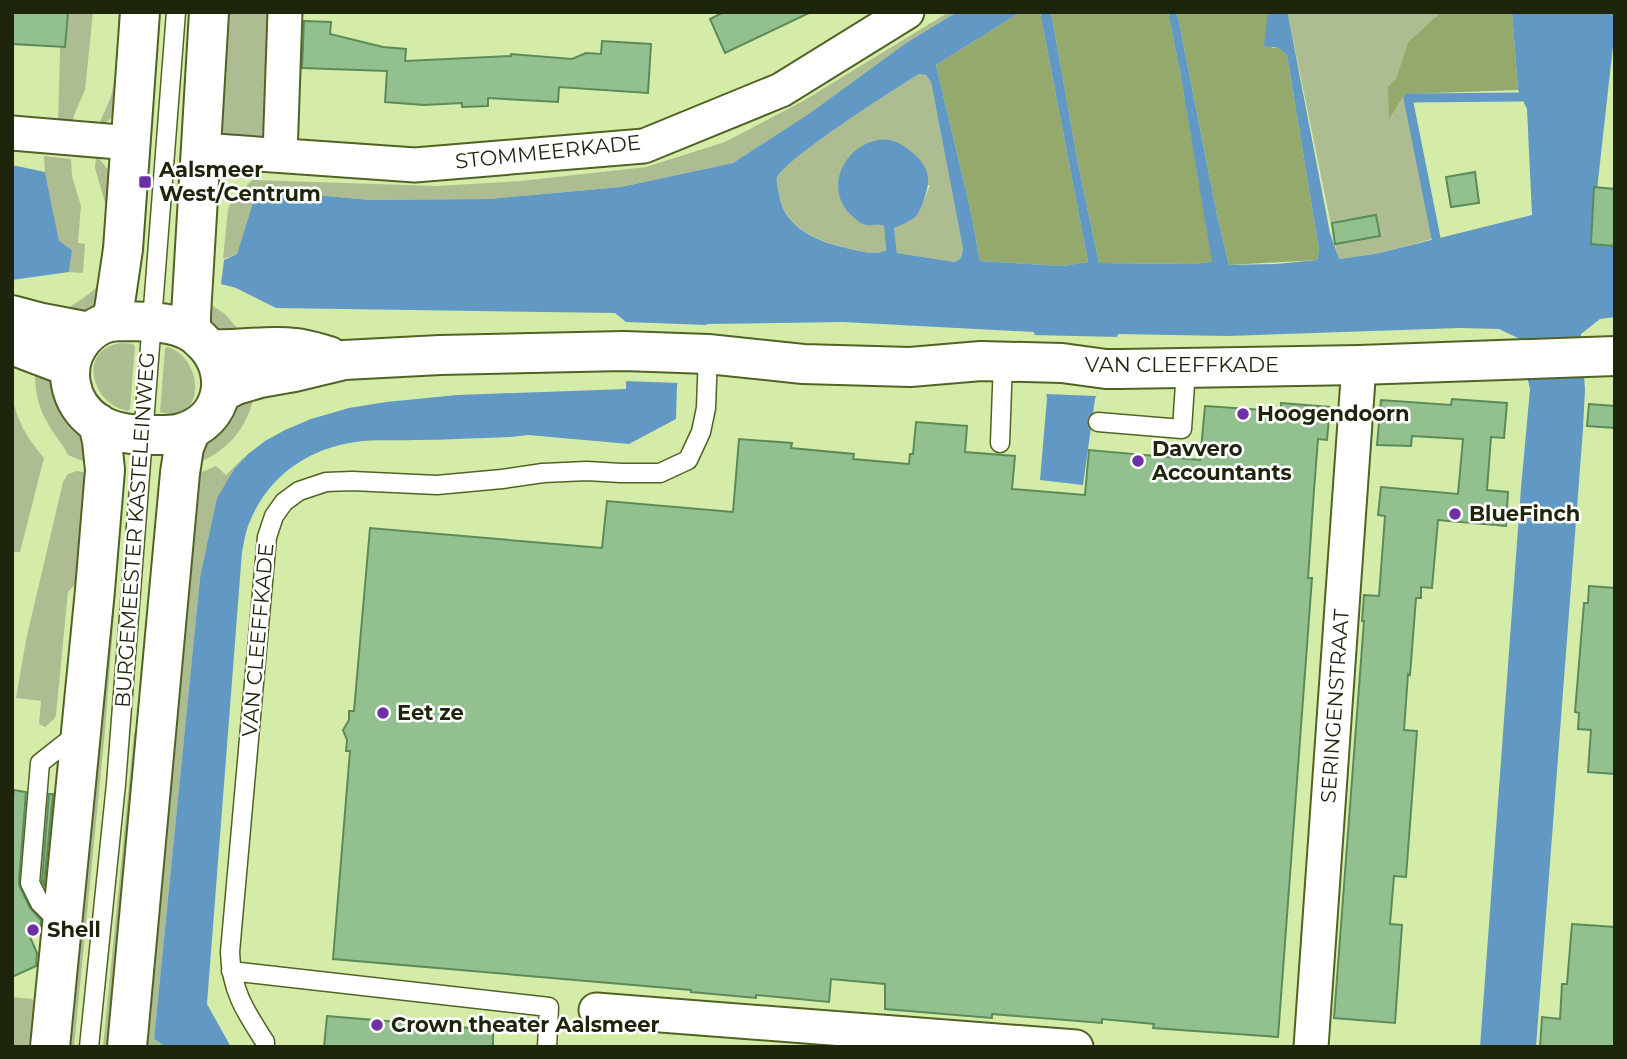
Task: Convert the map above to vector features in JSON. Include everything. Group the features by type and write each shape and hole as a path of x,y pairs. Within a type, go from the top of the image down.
{"main road":[{"path":"140,12 123,249 114,310 80,343 69,367 73,394 81,408 98,424 123,433 143,435 177,434 191,430 202,424 210,415 222,392 221,374 201,340 191,315 209,12"},
{"name":"VAN CLEEFFKADE","path":"12,315 42,323 99,327 151,322 174,325 201,340 230,350 295,347 344,360"},
{"path":"12,345 69,367"},
{"name":"VAN CLEEFFKADE","path":"222,392 236,384 260,377 344,360 440,355 624,351 701,354 803,364 910,367 978,360 1062,363 1106,369 1359,365 1601,357"},
{"name":"BURGEMEESTER KASTELEINWEG","path":"50,1047 105,470 103,442 98,424"},
{"name":"BURGEMEESTER KASTELEINWEG","path":"127,1047 180,473 184,447 191,430"}],"street":[{"path":"280,155 285,12"},
{"name":"STOMMEERKADE","path":"201,150 415,165 643,146 781,90 907,12"},
{"path":"12,133 131,143"},
{"name":"SERINGENSTRAAT","path":"1311,1047 1359,365"},
{"path":"596,1010 869,1038 1076,1047"}],"lane":[{"name":"BURGEMEESTER KASTELEINWEG","path":"89,1047 116,784 176,12"},
{"name":"VAN CLEEFFKADE","path":"265,1047 265,1042 243,1008 235,989 230,952 267,537 274,516 284,502 299,491 326,482 437,485 543,473 660,473 688,460 701,432 706,408 701,354"},
{"path":"1000,443 1021,362"},
{"path":"1098,422 1182,429 1186,369"},
{"path":"231,971 549,1007 547,1047"}],"green space":[{"path":"61,12 93,12 85,90 72,127 58,125"},
{"path":"119,12 132,12 121,110 98,129 114,82"},
{"path":"215,12 275,12 268,134 257,144 234,145 213,122"},
{"path":"949,12 957,12 906,43 810,113 733,163 621,187 489,199 370,200 271,191 255,196 237,254 223,259 228,209 231,202 252,180 436,186 521,181 646,167 725,142 803,101"},
{"path":"1021,12 1040,12 1088,262 1062,266 980,261 936,65"},
{"path":"1051,12 1168,12 1213,262 1099,263"},
{"path":"1177,12 1268,12 1272,48 1279,48 1287,55 1319,250 1317,260 1229,265"},
{"path":"1295,12 1441,12 1408,42 1396,80 1390,119 1405,94 1436,238 1375,254 1338,259 1288,15"},
{"path":"1441,12 1512,12 1518,90 1405,94 1389,120 1388,87 1396,79 1408,42"},
{"path":"919,74 926,75 931,82 963,249 961,258 955,262 897,253 894,228 918,211 930,185 838,185 845,206 852,213 870,225 884,225 886,250 882,252 838,246 805,232 788,216 782,206 777,178 784,168 842,124"},
{"path":"96,155 115,178 103,255 105,203 95,168"},
{"path":"44,156 71,159 72,176 81,206 78,243 85,244 83,273 69,272 72,250 59,242"},
{"path":"97,286 104,286 93,306 83,311 60,314 89,294"},
{"path":"203,299 225,314 244,336 211,329"},
{"path":"122,343 135,346 128,411 105,398 94,376 94,365 99,355 108,347"},
{"path":"165,348 180,354 194,377 192,401 186,410 175,414 160,412"},
{"path":"42,366 88,440 88,463 68,455 44,416 35,379 35,373"},
{"path":"255,392 247,417 234,438 216,453 192,466 190,457 229,408"},
{"path":"12,397 24,430 44,458 20,552 12,552"},
{"path":"243,458 235,468 200,578 154,1039 166,1047 135,1047 190,477 216,466 226,475"},
{"path":"77,471 91,474 88,571 68,592 56,715 45,727 39,724 41,701 16,698 26,640 63,482 68,474"},
{"path":"113,495 123,496 105,730 74,1047 57,1047"},
{"path":"134,733 151,734 120,1047 103,1047"},
{"path":"12,997 32,999 43,1013 43,1047 12,1047"}],"water":[{"path":"957,12 1021,12 936,65 980,261 1062,266 1088,262 1040,12 1051,12 1099,263 1212,262 1168,12 1177,12 1229,265 1276,264 1317,260 1319,250 1287,55 1279,48 1264,46 1268,12 1295,12 1288,15 1330,233 1339,259 1375,254 1532,215 1527,109 1518,90 1512,12 1615,12 1591,244 1615,246 1615,317 1600,319 1581,334 1585,389 1583,429 1536,1047 1480,1047 1530,389 1518,338 1499,329 1460,328 1228,336 1118,334 1095,399 1083,485 1040,480 1047,398 1034,332 843,322 707,324 677,385 676,419 629,444 528,435 363,441 321,451 305,459 277,480 256,509 247,529 242,552 207,1004 231,1047 166,1047 154,1039 200,578 217,498 235,468 265,441 285,430 349,408 457,395 626,389 626,322 615,313 276,308 236,288 221,284 224,260 237,254 255,196 271,191 370,200 489,199 621,187 733,163 810,113 906,43","holes":["919,74 926,75 931,82 963,249 961,258 955,262 897,253 894,228 917,214 927,191 928,177 924,165 915,155 901,144 890,140 878,140 856,150 847,159 838,181 842,204 850,214 863,224 884,226 886,250 877,253 838,246 815,238 795,225 782,206 778,188 777,178 784,169 819,140 866,108"]},
{"path":"12,165 45,172 59,241 72,250 69,272 12,280"}],"pier":[{"path":"625,322 708,325 679,383 623,381"},
{"path":"1033,335 1118,337 1096,396 1046,394"}],"building":[{"path":"12,12 68,12 65,47 12,44"},
{"path":"724,12 811,12 725,53 710,19"},
{"path":"304,21 331,22 330,34 383,47 406,49 405,61 511,54 572,59 586,53 601,54 602,41 651,44 648,93 559,87 558,102 488,98 488,106 462,107 462,103 424,105 385,102 387,71 302,68"},
{"path":"1475,172 1479,203 1451,207 1446,177"},
{"path":"1594,187 1615,189 1615,246 1591,244"},
{"path":"1376,215 1380,236 1335,244 1332,223"},
{"path":"1452,399 1507,403 1504,438 1491,437 1487,490 1508,492 1506,526 1438,520 1432,588 1421,587 1421,598 1416,598 1410,675 1408,674 1404,730 1417,731 1406,877 1394,876 1390,924 1402,925 1395,1023 1334,1018 1364,595 1379,596 1385,516 1378,515 1381,487 1458,494 1463,439 1412,436 1411,446 1377,445 1381,400 1451,405"},
{"path":"1281,403 1330,407 1327,440 1318,439 1308,578 1312,578 1278,1037 1153,1028 1154,1024 1102,1019 1102,1023 992,1014 992,1018 885,1009 885,984 831,979 829,1002 756,995 756,998 333,959 350,751 346,751 347,740 343,730 349,720 349,711 354,711 370,528 602,548 607,501 733,512 739,439 792,443 791,448 854,454 853,459 909,464 910,454 913,454 916,422 967,426 965,452 1015,456 1012,489 1085,495 1089,450 1200,460 1205,406 1281,411"},
{"path":"1589,404 1615,406 1615,428 1587,426"},
{"path":"1589,586 1615,588 1615,774 1588,772 1591,730 1578,729 1579,713 1575,712 1584,603 1588,603"},
{"path":"14,790 26,792 20,887 30,908 41,920 40,929 26,928 37,953 36,966 12,977 12,806"},
{"path":"49,794 53,794 44,885 42,881"},
{"path":"1572,924 1615,927 1615,1047 1540,1047 1542,1017 1560,1019 1562,984 1567,984"},
{"name":"Crown theater Aalsmeer","path":"327,1016 493,1030 493,1047 324,1047"}],"waterway":[{"path":"1436,238 1408,98 1521,97"}],"place":[{"name":"Aalsmeer West/Centrum","path":"145,182"},
{"name":"Hoogendoorn","path":"1243,414"},
{"name":"Davvero Accountants","path":"1138,461"},
{"name":"BlueFinch","path":"1455,514"},
{"name":"Eet ze","path":"383,713"},
{"name":"Shell","path":"33,930"},
{"name":"Crown theater Aalsmeer","path":"377,1025"}]}
